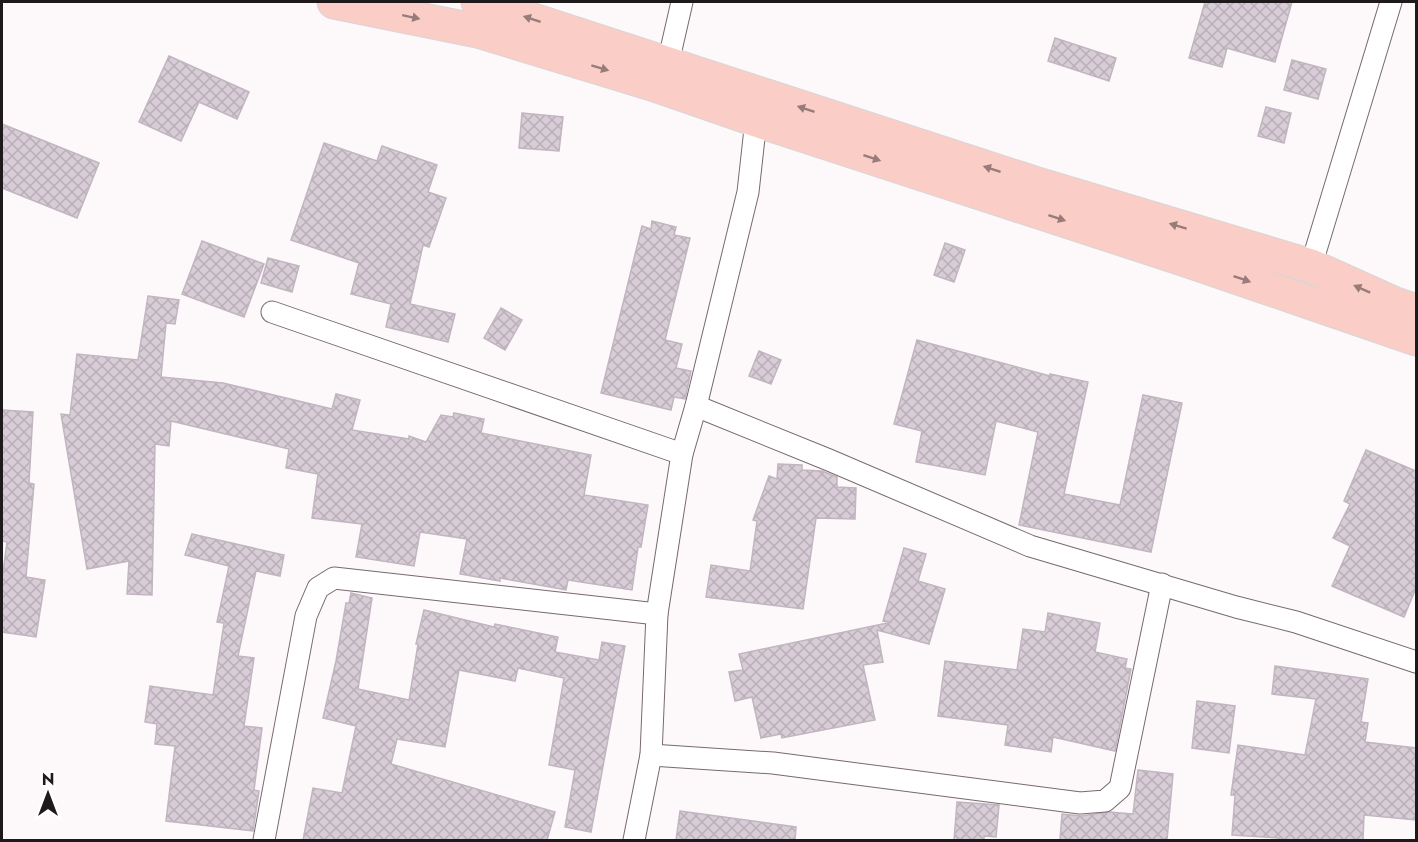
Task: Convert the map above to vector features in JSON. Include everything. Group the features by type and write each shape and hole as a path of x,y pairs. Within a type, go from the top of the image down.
{"main road":[{"path":"334,2 478,31 652,84 1186,260 1416,339"},
{"path":"478,2 1034,183 1311,266 1416,311"}],"street":[{"path":"668,63 682,2"},
{"path":"1311,266 1391,2"},
{"path":"634,840 651,755 657,614 682,454 696,406 748,192 756,120"},
{"path":"272,312 682,454"},
{"path":"696,406 1030,546 1236,607 1296,622 1416,662"},
{"path":"264,840 306,616 318,588 334,578 657,614"},
{"path":"651,755 773,763 1080,803 1105,801 1120,788 1162,584"}],"building":[{"path":"1205,2 1292,2 1275,62 1227,48 1222,67 1189,58"},
{"path":"1055,38 1116,58 1109,81 1048,61"},
{"path":"169,56 249,92 237,119 199,102 181,141 139,122"},
{"path":"1292,60 1326,69 1318,99 1284,90"},
{"path":"1266,107 1291,113 1284,143 1258,136"},
{"path":"522,113 563,117 559,151 519,148"},
{"path":"2,124 99,163 77,218 2,188"},
{"path":"324,143 377,161 382,146 437,165 428,192 446,198 429,247 423,245 410,304 455,314 448,342 386,327 391,304 351,294 359,263 291,240"},
{"path":"652,221 676,227 674,235 690,238 665,340 682,344 676,368 691,371 685,399 674,397 671,410 601,393 642,226 651,229"},
{"path":"202,241 264,264 244,317 182,294"},
{"path":"945,243 965,250 954,282 934,275"},
{"path":"268,258 299,266 292,292 261,283"},
{"path":"148,296 179,300 175,324 166,323 161,377 223,383 332,409 336,394 360,400 352,430 409,439 409,436 426,442 441,415 453,417 454,413 484,419 481,433 591,455 584,495 648,505 641,547 638,547 632,590 568,580 566,590 500,578 500,581 460,574 467,539 420,532 414,566 356,557 362,524 312,518 318,474 286,468 289,449 171,421 169,446 155,444 152,595 127,594 129,561 87,569 61,414 70,415 77,354 138,360"},
{"path":"501,308 522,320 505,350 484,338"},
{"path":"917,340 1050,376 1050,374 1088,382 1064,494 1120,505 1143,395 1182,403 1151,552 1019,525 1038,432 996,421 985,475 916,462 922,431 894,424"},
{"path":"759,351 781,360 771,384 749,376"},
{"path":"2,410 33,412 29,483 34,484 26,577 45,580 36,637 2,632 2,580 7,542 2,541"},
{"path":"1366,450 1416,471 1416,588 1404,617 1332,586 1350,546 1333,538 1350,504 1344,501"},
{"path":"778,464 802,465 802,470 822,471 837,477 837,487 856,488 855,519 816,518 803,609 706,597 711,565 750,571 757,521 753,520 769,476 777,479"},
{"path":"192,534 284,555 280,576 256,571 238,656 254,658 244,726 262,728 254,790 259,791 253,831 166,821 175,746 155,744 157,724 145,722 150,686 213,695 224,623 217,622 229,566 185,555"},
{"path":"904,548 926,554 918,581 945,589 929,644 877,630 883,662 863,665 875,720 782,738 781,734 761,738 752,697 735,701 729,672 743,670 739,654 892,622 883,621"},
{"path":"351,593 372,598 358,689 409,700 418,644 416,644 424,610 494,627 495,624 558,637 555,652 599,660 602,642 625,646 591,832 565,827 575,770 549,765 564,678 518,668 515,681 459,670 445,747 397,739 391,764 555,812 547,840 303,840 313,788 342,793 356,726 323,718 346,603 349,603"},
{"path":"1048,613 1100,623 1095,652 1127,659 1125,668 1131,669 1115,751 1053,737 1051,752 1005,745 1008,725 938,716 945,661 1017,670 1023,629 1045,632"},
{"path":"1275,666 1368,679 1361,722 1368,723 1365,742 1416,748 1416,820 1364,815 1363,840 1279,840 1279,838 1232,835 1235,795 1231,795 1238,745 1305,755 1316,699 1272,694"},
{"path":"1197,701 1235,706 1229,753 1192,748"},
{"path":"1138,770 1173,774 1167,840 1060,840 1062,814 1081,816 1109,812 1133,814"},
{"path":"957,802 999,805 996,837 984,836 984,840 954,840"},
{"path":"680,811 796,827 795,840 676,840"}]}
